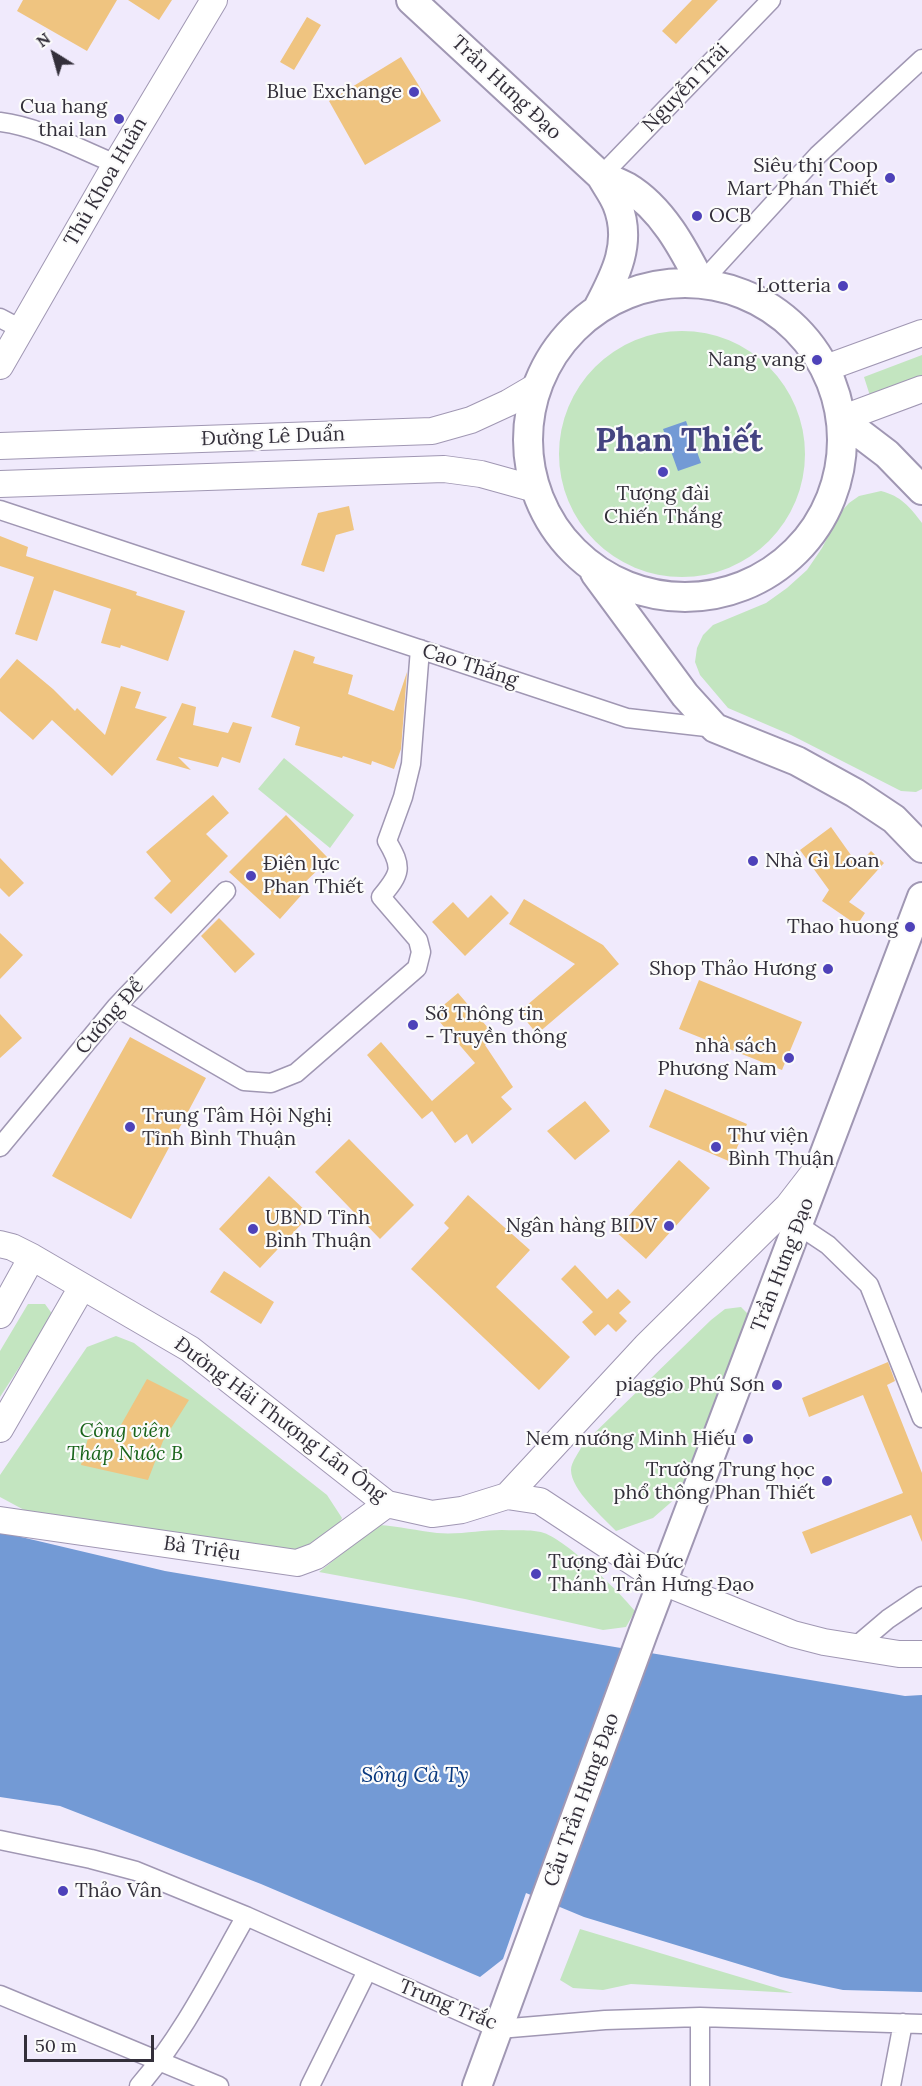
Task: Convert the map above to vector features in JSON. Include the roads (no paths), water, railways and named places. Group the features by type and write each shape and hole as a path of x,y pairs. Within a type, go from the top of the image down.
{"main road":[{"name":"Trần Hưng Đạo","path":"411,0 601,176 617,205 623,229 623,252 614,278 597,310"},
{"name":"Trần Hưng Đạo","path":"601,176 628,188 650,206 671,231 701,283"},
{"path":"590,566 619,583 651,594 684,597 717,593 749,583 778,566 803,543 822,516 835,485 842,453 841,419 836,393 826,368 795,326 751,296 701,283 646,287 597,310 572,331 551,357 537,386 531,406 528,427 530,469 535,489 548,519 567,545 590,566 686,695 715,728"},
{"path":"841,419 887,454 922,490"},
{"name":"Cao Thắng","path":"715,728 797,761 855,793 894,819 922,848"},
{"name":"Trần Hưng Đạo","path":"643,1633 922,897"},
{"name":"Cầu Trần Hưng Đạo","path":"499,2029 643,1633"},
{"path":"477,2086 499,2029"}],"street":[{"name":"Thủ Khoa Huân","path":"0,366 11,323 116,164 214,0"},
{"name":"Nguyễn Trãi","path":"601,176 771,0"},
{"path":"701,283 818,155 922,59"},
{"path":"0,122 38,132 116,164"},
{"path":"826,368 922,333"},
{"name":"Đường Lê Duẩn","path":"0,446 432,431 471,420 508,403 537,386"},
{"path":"841,419 922,389"},
{"name":"Đường Lê Duẩn","path":"0,484 444,469 481,474 535,489"},
{"name":"Cao Thắng","path":"0,510 627,717 715,728"},
{"path":"116,1007 244,1081 271,1083 296,1073 417,968 421,952 418,940 381,897 392,884 398,871 399,861 387,841 403,797 411,764 420,649"},
{"name":"Cường Để","path":"0,1148 116,1007 226,891"},
{"path":"507,1496 646,1346 788,1206 822,1164"},
{"path":"798,1225 828,1245 868,1285 922,1418"},
{"name":"Đường Hải Thượng Lãn Ông","path":"0,1244 32,1257 190,1349 387,1504 432,1514 462,1510 507,1496 526,1497 540,1501 663,1582 793,1634 855,1647 922,1654"},
{"path":"0,1315 32,1257"},
{"path":"0,1430 82,1287"},
{"name":"Bà Triệu","path":"0,1520 297,1563 316,1556 387,1504"},
{"path":"855,1647 888,1619 922,1596"},
{"name":"Trưng Trắc","path":"0,1840 136,1871 246,1916 499,2029 605,2020 700,2018 922,2024"},
{"path":"139,2086 160,2061 180,2031 246,1916"},
{"path":"310,2086 366,1971"},
{"path":"0,1995 219,2086"},
{"path":"700,2018 700,2086"},
{"path":"891,2086 903,2022"}],"water":[{"path":"686,421 701,463 678,471 663,429"},
{"name":"Sông Cà Ty","path":"0,1532 165,1571 905,1696 922,1695 922,1992 843,1990 781,1977 584,1917 526,1893 503,1959 480,1977 261,1884 60,1806 0,1797"}],"place":[{"name":"Blue Exchange","path":"414,92"},
{"name":"Cua hang thai lan","path":"119,119"},
{"name":"Siêu thị Coop Mart Phan Thiết","path":"890,178"},
{"name":"OCB","path":"697,216"},
{"name":"Lotteria","path":"843,286"},
{"name":"Nang vang","path":"817,360"},
{"name":"Tượng đài Chiến Thắng","path":"663,472"},
{"name":"Nhà Gì Loan","path":"753,861"},
{"name":"Điện lực Phan Thiết","path":"251,876"},
{"name":"Thao huong","path":"910,927"},
{"name":"Shop Thảo Hương","path":"828,969"},
{"name":"Sở Thông tin - Truyền thông","path":"413,1025"},
{"name":"nhà sách Phương Nam","path":"789,1058"},
{"name":"Trung Tâm Hội Nghị Tỉnh Bình Thuận","path":"130,1127"},
{"name":"Thư viện Bình Thuận","path":"716,1147"},
{"name":"Ngân hàng BIDV","path":"669,1226"},
{"name":"UBND Tỉnh Bình Thuận","path":"253,1229"},
{"name":"piaggio Phú Sơn","path":"777,1385"},
{"name":"Nem nướng Minh Hiếu","path":"748,1439"},
{"name":"Trường Trung học phổ thông Phan Thiết","path":"827,1481"},
{"name":"Tượng đài Đức Thánh Trần Hưng Đạo","path":"536,1574"},
{"name":"Thảo Vân","path":"63,1891"}],"district":[{"name":"Phan Thiết","path":"679,442"}],"park label":[{"name":"Công viên Tháp Nước B","path":"125,1442"}]}
